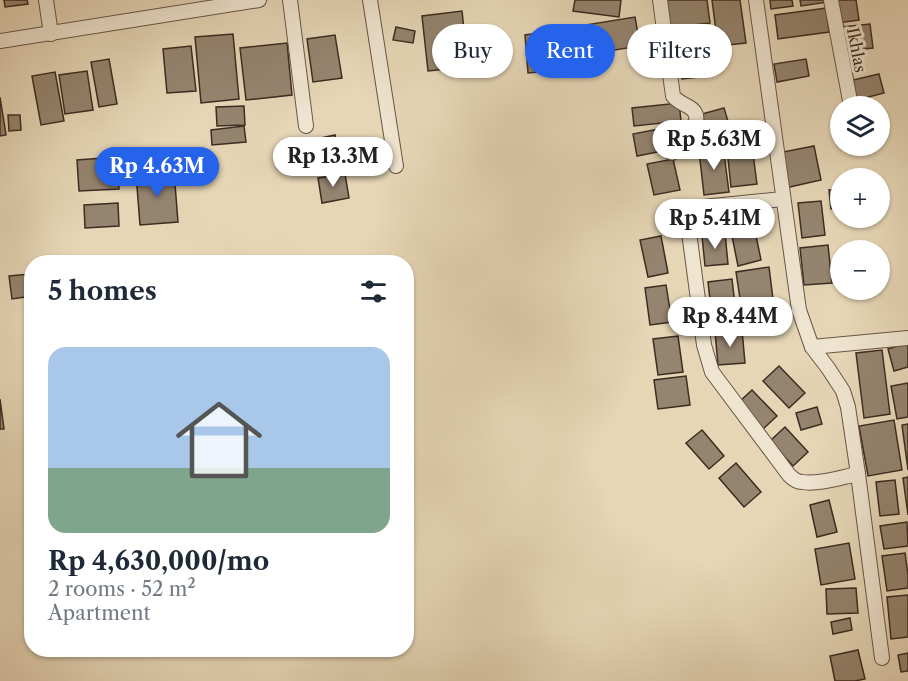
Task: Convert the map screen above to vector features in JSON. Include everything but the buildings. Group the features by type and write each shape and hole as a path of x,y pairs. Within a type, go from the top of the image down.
{"street":[{"path":"46,0 51,34"},
{"path":"0,41 51,34 223,2 259,0"},
{"path":"290,0 306,126"},
{"path":"370,0 396,166"},
{"path":"660,0 673,96 694,110 697,117 696,122 672,153"},
{"path":"756,0 799,310 812,347 843,391 848,407 882,658"},
{"name":"Ikhlas","path":"831,0 849,96"},
{"path":"783,199 693,208 688,213 704,345 712,372 794,480 800,483 812,483 858,474"},
{"path":"812,347 908,338"}]}
